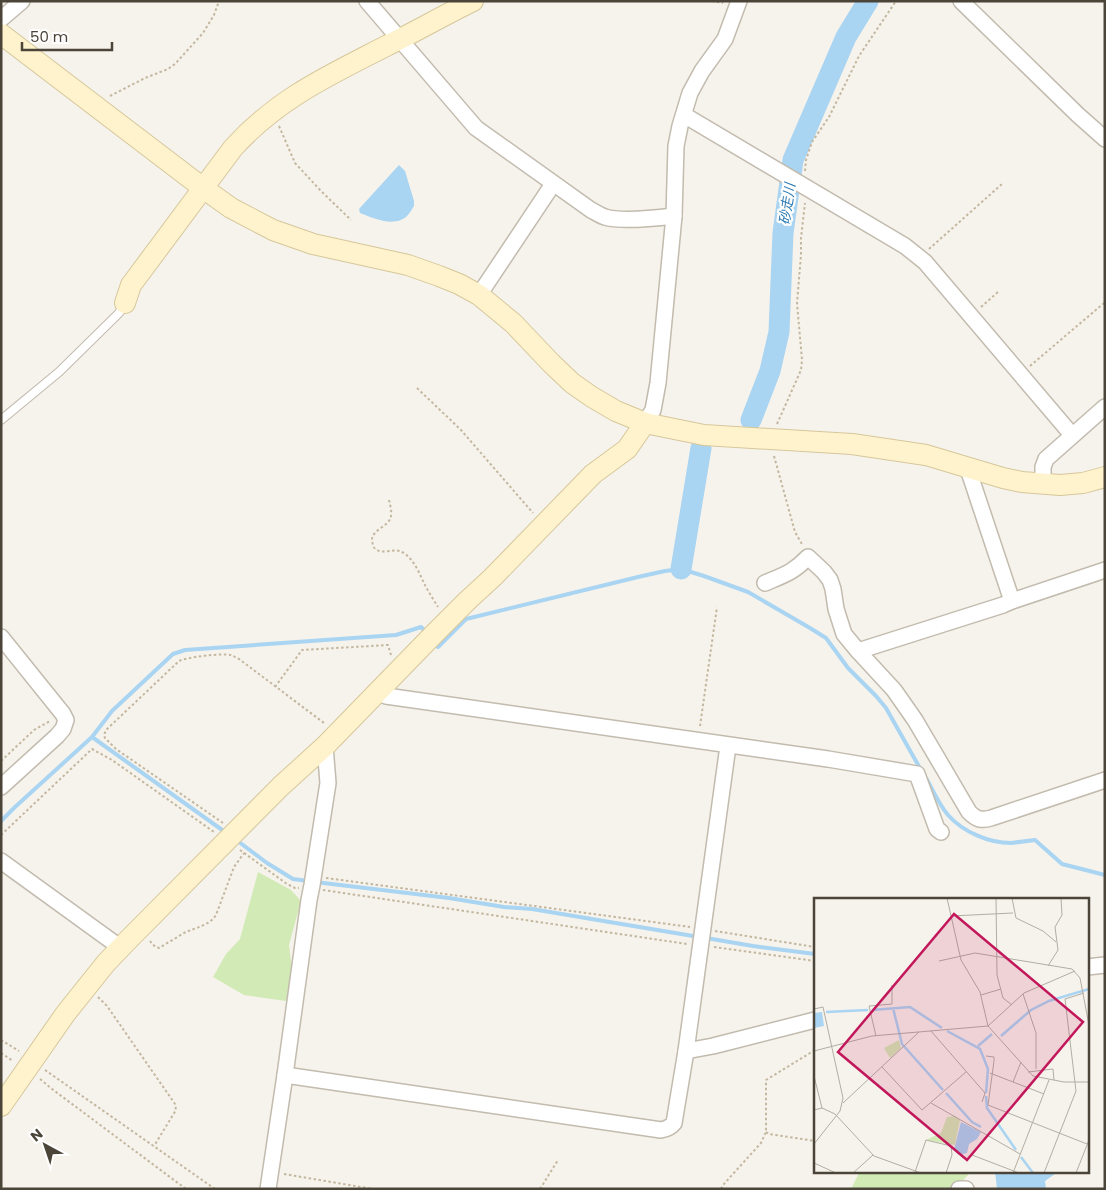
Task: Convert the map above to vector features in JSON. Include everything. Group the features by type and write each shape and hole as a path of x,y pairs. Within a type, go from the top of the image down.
{"street":[{"path":"1,19 22,1"},
{"path":"367,1 476,128 591,210 606,218 674,216"},
{"path":"125,303 131,284 233,148 270,112 311,84 473,1"},
{"path":"1,1106 87,987 106,963 139,928 281,786 331,741 593,474 627,448 645,423 653,410 658,383 674,216 676,146 680,126 690,92 702,71 725,39 739,1"},
{"path":"961,1 1105,139"},
{"path":"1,34 231,208 273,230 313,244 361,256 392,261 424,270 459,284 479,295 513,323 572,383 616,411 645,423 704,435 852,444 916,453 1022,482 1060,485 1083,483 1105,478"},
{"path":"684,115 905,246 919,257 1072,435"},
{"path":"479,295 554,184"},
{"path":"1043,484 1043,467 1046,459 1105,407"},
{"path":"967,466 1012,601"},
{"path":"765,583 786,575 799,567 808,556 824,572 830,580 833,589 836,609 844,634 894,690 915,720 969,812 975,818 980,820 992,818 1105,780"},
{"path":"858,651 1105,570"},
{"path":"1,637 66,720 63,729 57,736 1,787"},
{"path":"380,689 386,696 920,772 937,829 940,832"},
{"path":"268,1189 308,900 313,882 328,783 331,741"},
{"path":"285,1075 661,1130 666,1129 674,1123 686,1051 728,746"},
{"path":"1,861 121,948"},
{"path":"1088,967 1105,966"},
{"path":"686,1051 814,1020"},
{"path":"959,1189 966,1189"}],"lane":[{"path":"1,420 59,372 119,313 125,303"}],"path":[{"path":"96,106 102,98 113,95 175,64 203,33 214,15 219,1"},
{"path":"712,1 723,2"},
{"path":"808,556 795,532 774,454 772,439 801,370 802,360 797,303 806,160 812,142 829,117 859,56 896,1"},
{"path":"270,112 276,118 296,163 351,220"},
{"path":"919,257 1002,184"},
{"path":"970,316 998,292"},
{"path":"1020,374 1104,303"},
{"path":"418,388 461,430 542,525"},
{"path":"389,500 391,518 374,534 372,539 373,545 379,552 401,551 415,565 443,625"},
{"path":"698,741 717,607"},
{"path":"275,687 302,650 388,645 392,658"},
{"path":"331,741 320,720 231,655 184,658 179,661 106,730 104,735 116,748 224,824 230,837 244,853 294,888 313,882 701,936 814,947"},
{"path":"1,761 34,730 63,714"},
{"path":"1,835 92,749 112,760 215,833 230,837"},
{"path":"139,928 153,945 159,948 186,932 212,920 216,915 234,868 244,853"},
{"path":"313,882 690,944 701,936 814,961"},
{"path":"87,987 107,1006 175,1104 176,1110 154,1146"},
{"path":"1,1040 27,1055 34,1074 52,1089 186,1189"},
{"path":"721,1189 761,1143 766,1132 766,1080 814,1051"},
{"path":"1,1053 30,1066 154,1146 215,1189"},
{"path":"766,1132 814,1141"},
{"path":"540,1189 558,1160"},
{"path":"270,1172 373,1189"}],"green space":[{"path":"258,872 291,890 301,901 289,945 293,977 286,1001 244,995 213,977 226,954 240,939"},
{"path":"860,1172 971,1172 961,1182 949,1189 851,1189"}],"water":[{"path":"399,165 405,171 414,201 414,206 408,215 402,220 390,222 360,213 359,209"},
{"path":"995,1172 1058,1172 1045,1181 1046,1189 997,1189"}],"waterway":[{"name":"砂走川","path":"751,420 770,371 779,332 783,233 793,160 846,37 868,1"},
{"name":"砂走川","path":"681,569 701,448"},
{"path":"434,643 438,647 466,619 638,577 681,569 748,592 826,638 848,668 886,708 921,770"},
{"path":"1,821 92,737 112,711 173,654 185,650 396,635 421,627 427,633"},
{"path":"92,737 225,832"},
{"path":"926,778 945,811 961,827 985,839 994,841 1011,843 1035,840 1062,864 1105,875"},
{"path":"235,839 267,863 293,879 308,881"},
{"path":"315,882 532,909 699,937"},
{"path":"706,938 814,954"}]}
